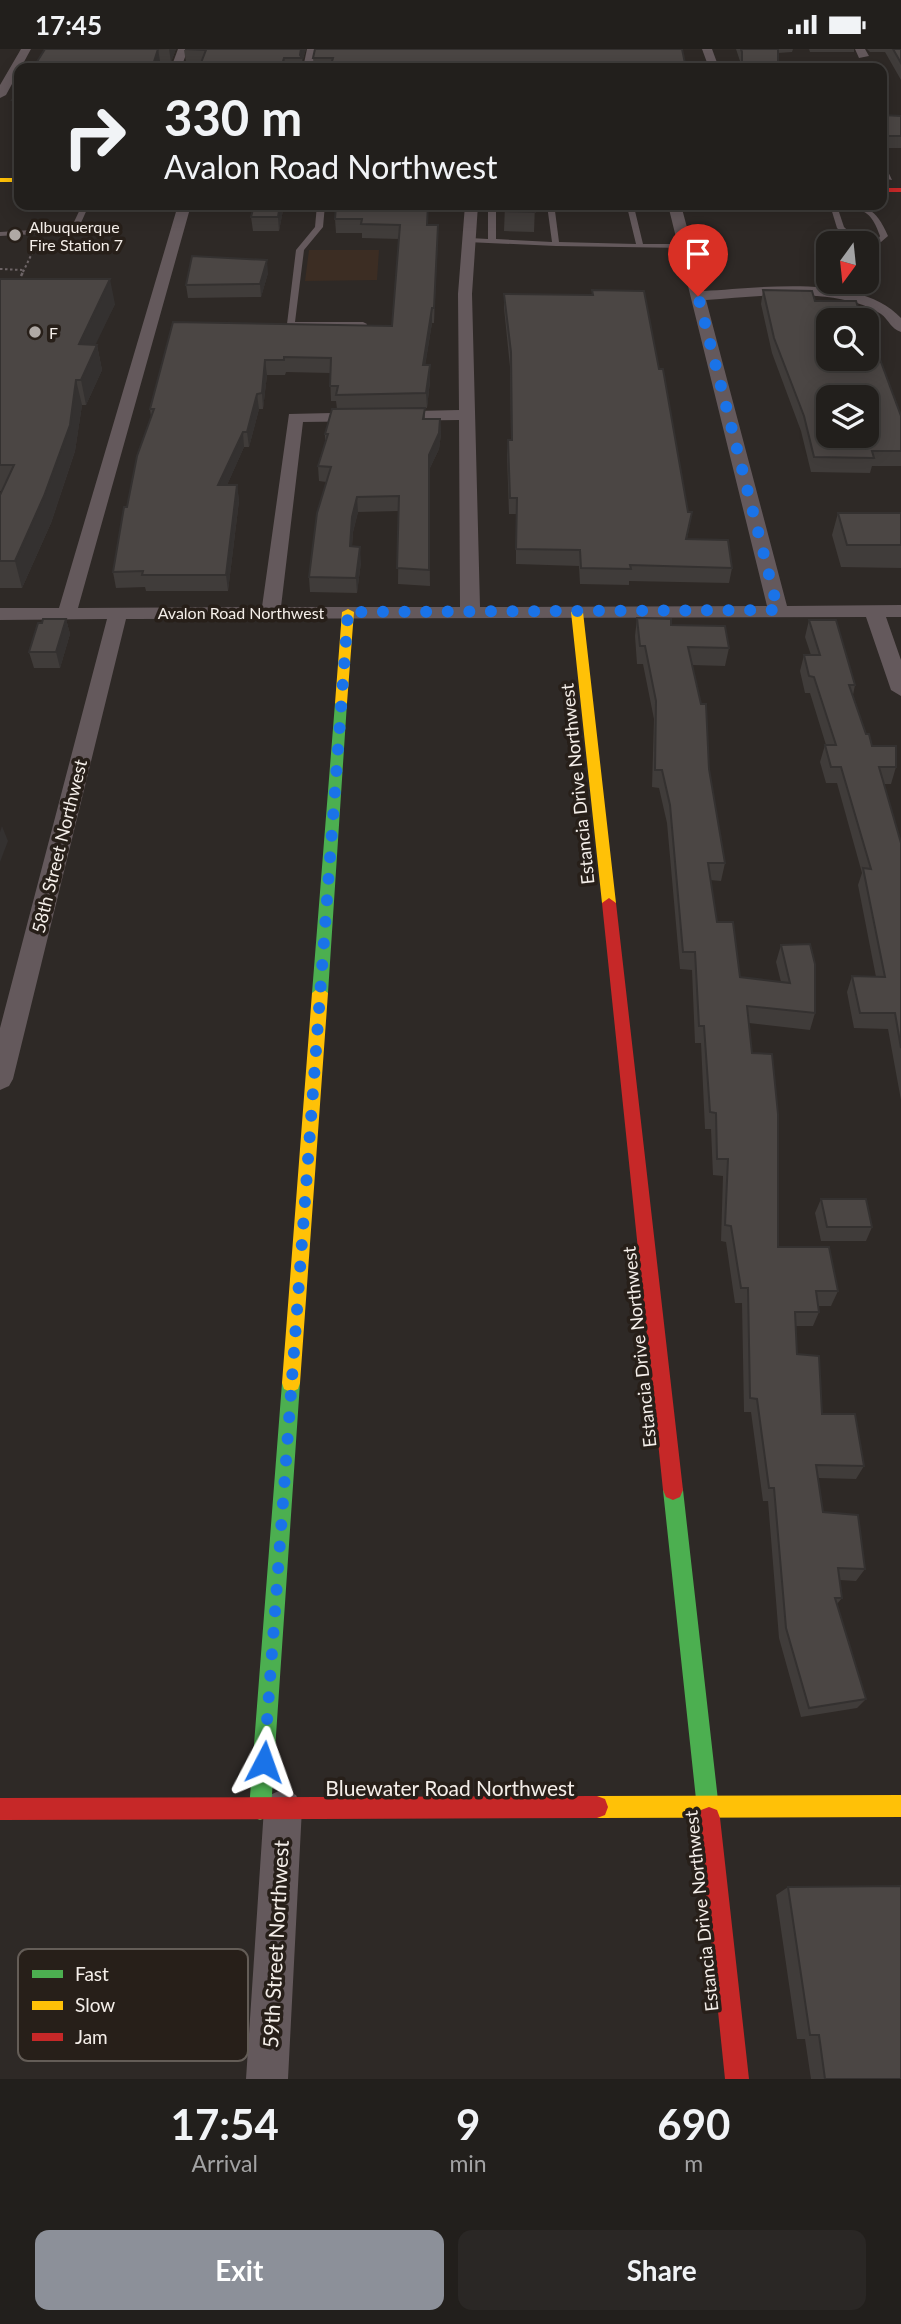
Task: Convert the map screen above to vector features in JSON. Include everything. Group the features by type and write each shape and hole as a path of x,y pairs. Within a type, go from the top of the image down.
{"street":[{"path":"1,90 14,69"},
{"path":"68,614 183,210"},
{"path":"470,611 465,294 471,210"},
{"path":"676,210 778,610"},
{"path":"698,296 839,294 869,301 897,321 901,327"},
{"path":"271,612 295,417 467,415"},
{"path":"874,611 901,690"},
{"name":"Avalon Road Northwest","path":"0,614 901,611"},
{"name":"59th Street Northwest","path":"267,2079 272,1808 348,612"},
{"name":"Estancia Drive Northwest","path":"576,612 737,2079"},
{"name":"58th Street Northwest","path":"0,1079 118,613"},
{"name":"Bluewater Road Northwest","path":"0,1809 901,1805"}],"lane":[{"path":"0,234 67,230 77,223 83,210"},
{"path":"321,210 319,227 300,250 291,324 363,324"},
{"path":"492,210 492,240"},
{"path":"551,210 556,244"},
{"path":"631,210 640,246"},
{"path":"834,210 841,228 855,241 881,240 884,236 873,212 869,210"},
{"path":"470,240 685,246"}],"path":[{"path":"21,276 35,246"},
{"path":"0,269 23,270"}],"shaded area":[{"path":"309,250 379,250 377,280 305,281"}],"building":[{"path":"45,49 158,49 154,63 36,63"},
{"path":"185,49 301,49 302,58 284,58 282,63 201,63 206,50"},
{"path":"315,49 682,49 685,63 332,63 333,58 313,58"},
{"path":"741,49 778,49 778,63 742,63"},
{"path":"893,49 901,49 901,63"},
{"path":"887,115 901,116 901,136 887,136"},
{"path":"253,210 279,210 278,217 251,217"},
{"path":"336,210 428,210 427,225 438,225 434,308 423,365 430,365 426,393 336,395 338,386 330,386 331,358 284,357 284,360 265,360 262,393 257,394 247,432 243,432 218,485 237,485 226,575 142,575 143,571 113,572 124,507 127,507 137,456 154,409 150,409 173,322 392,326 400,225 361,224 362,219 335,219"},
{"path":"535,210 535,212 504,211"},
{"path":"192,256 267,260 260,284 186,285"},
{"path":"0,279 110,279 79,344 97,345 81,380 76,380 70,425 44,496 15,561 0,561 0,495 14,465 0,465"},
{"path":"592,290 644,291 659,369 663,369 688,512 692,512 686,539 728,540 732,568 630,565 631,569 581,568 580,550 516,549 517,498 510,498 508,440 512,440 511,352 504,294 593,295"},
{"path":"763,290 812,291 815,301 856,301 858,308 816,308 816,371 879,371 879,357 901,416 901,451 872,451 874,458 814,457 804,416 774,338"},
{"path":"425,408 423,419 440,419 439,433 429,455 429,570 397,568 399,496 357,497 352,517 350,546 360,547 356,578 309,577 317,513 331,467 318,466 332,409"},
{"path":"838,513 901,513 901,545 847,545"},
{"path":"637,618 671,619 671,625 725,626 729,648 688,647 701,704 706,704 709,769 725,863 708,863 717,922 733,922 740,977 790,983 781,945 810,944 815,964 815,1013 747,1006 752,1053 772,1054 778,1114 778,1247 829,1247 838,1291 816,1291 819,1312 795,1312 797,1354 819,1356 822,1414 855,1414 864,1466 816,1465 823,1512 858,1515 865,1569 838,1568 842,1598 835,1598 866,1699 809,1708 786,1628 774,1488 769,1488 757,1399 750,1398 748,1288 741,1288 731,1226 725,1225 728,1159 717,1159 716,1113 710,1112 704,1026 699,1026 695,952 683,952 670,805 662,770 655,770 656,701 645,646 640,646"},
{"path":"43,619 66,619 56,652 29,652 38,623 42,623"},
{"path":"809,620 836,620 855,685 849,685 866,734 869,734 872,746 896,746 896,767 879,767 901,843 901,1048 895,1013 860,1013 852,976 885,977 863,868 871,869 841,767 831,767 825,745 836,745 814,677 809,676 804,655 820,655"},
{"path":"821,1199 866,1199 872,1227 827,1227"},
{"path":"901,1886 901,2079 825,2079 819,2035 810,2035 788,1887"}],"traffic: fast":[{"path":"320,993 341,703"},
{"path":"260,1809 291,1383"},
{"path":"673,1490 709,1818"}],"traffic: slow":[{"path":"0,180 14,180"},
{"path":"341,703 348,612"},
{"path":"577,612 609,903"},
{"path":"291,1383 320,993"},
{"path":"597,1807 901,1806"}],"traffic: jam":[{"path":"887,190 901,190"},
{"path":"609,903 673,1490"},
{"path":"0,1809 597,1807"},
{"path":"709,1818 737,2079"}],"place":[{"name":"Albuquerque Fire Station 7","path":"15,235"},
{"name":"F","path":"35,332"}],"route":[{"path":"264,1762 348,612 778,610 698,296"}]}
